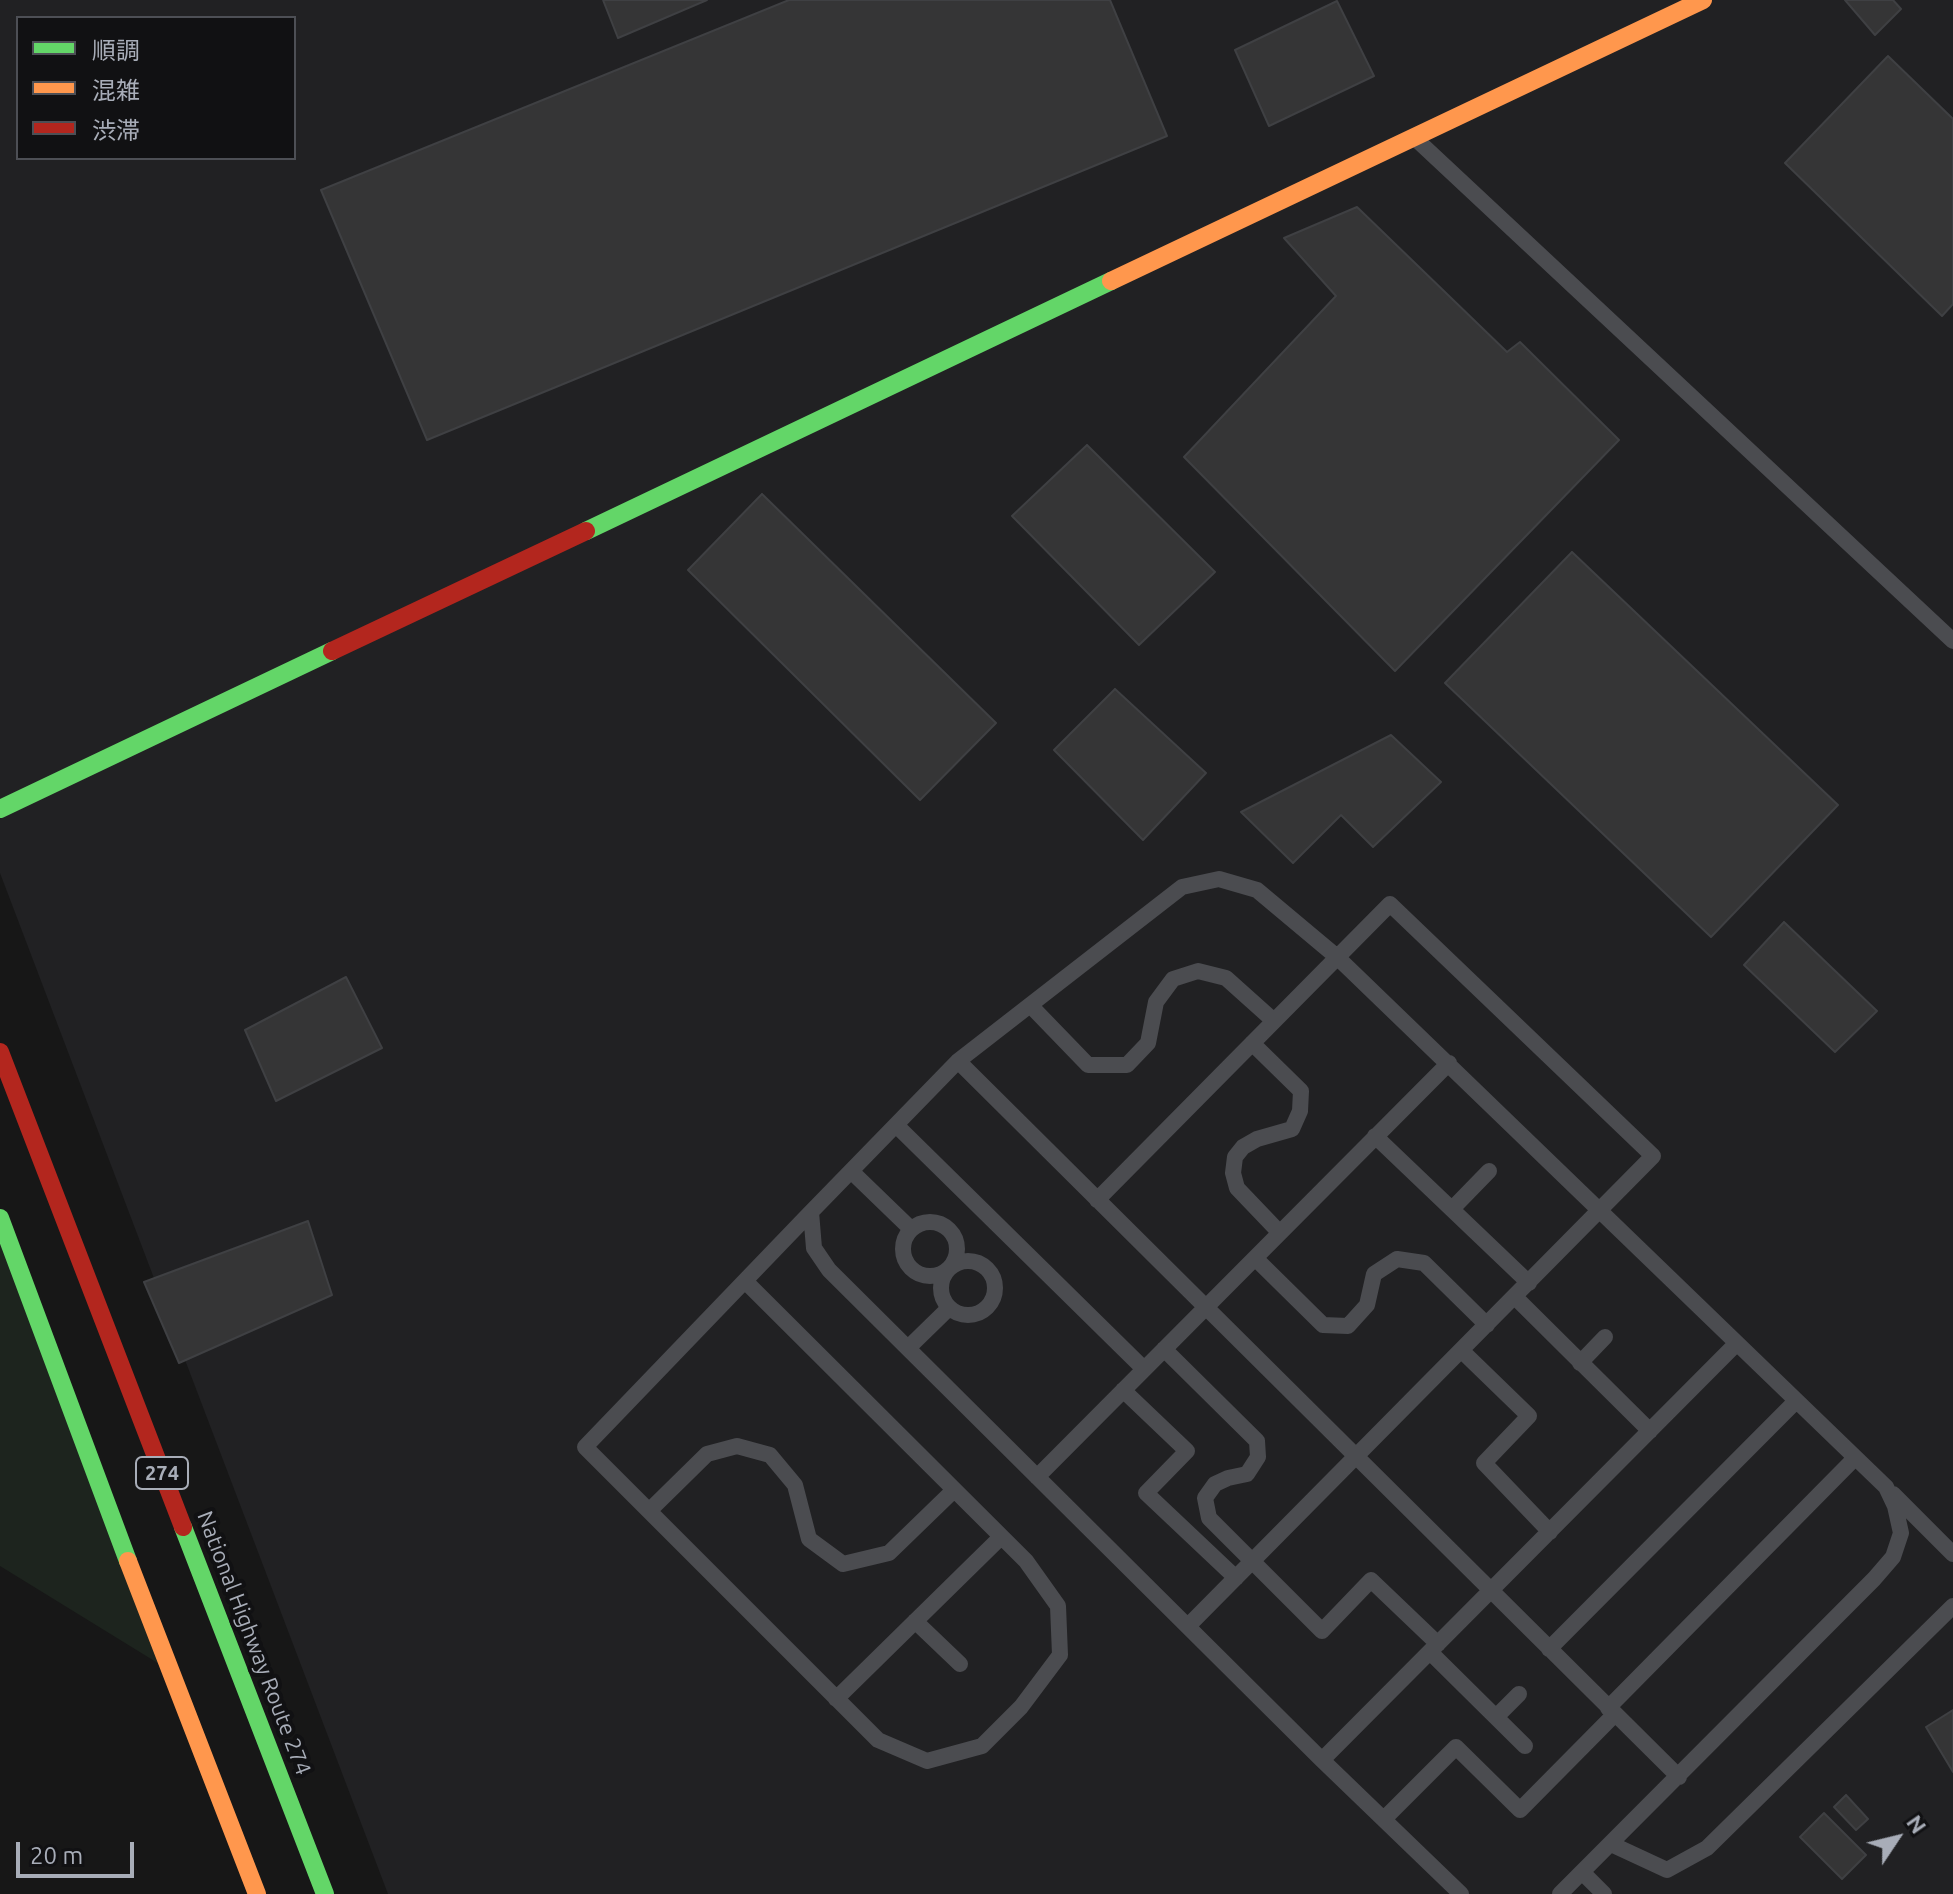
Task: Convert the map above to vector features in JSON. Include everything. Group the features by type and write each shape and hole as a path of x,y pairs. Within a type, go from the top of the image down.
{"main road":[{"path":"0,809 1703,0"},
{"name":"National Highway Route 274","path":"0,1052 325,1894"},
{"name":"274","path":"0,1218 257,1894"}],"lane":[{"path":"1413,137 1953,641"},
{"path":"746,1282 1026,1561 1058,1606 1060,1655 1021,1707 982,1746 927,1761 878,1740 585,1447 958,1061 1182,887 1219,879 1257,890 1337,957 1953,1554"},
{"path":"1097,1200 1390,904 1653,1156 1189,1625"},
{"path":"1030,1005 1088,1065 1127,1065 1148,1043 1156,1002 1173,979 1198,971 1226,978 1274,1021"},
{"path":"1252,1043 1301,1091 1300,1111 1292,1129 1257,1139 1243,1147 1235,1157 1233,1173 1237,1188 1280,1233"},
{"path":"958,1061 1679,1777"},
{"path":"1037,1477 1449,1063"},
{"path":"896,1125 1144,1369"},
{"path":"1375,1136 1529,1283"},
{"path":"851,1171 911,1229"},
{"path":"1452,1209 1489,1171"},
{"path":"811,1212 814,1248 829,1270 1461,1894"},
{"path":"911,1229 906,1235 902,1252 910,1268 917,1273 934,1276 949,1268 966,1261 975,1261 990,1272 996,1290 988,1307 982,1312 965,1315 949,1308 944,1301 941,1283 949,1268 955,1261 957,1242 946,1226 928,1221 911,1229"},
{"path":"1255,1258 1323,1325 1348,1326 1367,1305 1374,1274 1397,1259 1424,1263 1487,1325"},
{"path":"1515,1297 1650,1431"},
{"path":"908,1348 949,1308"},
{"path":"1580,1363 1605,1337"},
{"path":"1322,1760 1736,1344"},
{"path":"1164,1349 1257,1441 1258,1457 1247,1474 1215,1484 1205,1498 1209,1518 1322,1631 1371,1580 1525,1746"},
{"path":"1462,1351 1529,1416 1484,1463 1550,1532"},
{"path":"1123,1390 1187,1451 1146,1493 1236,1578"},
{"path":"1549,1649 1796,1401"},
{"path":"649,1511 707,1454 737,1446 770,1455 795,1485 809,1539 843,1564 889,1553 954,1490"},
{"path":"1384,1819 1456,1747 1520,1810 1855,1458"},
{"path":"1560,1894 1679,1777 1893,1557 1901,1533 1895,1506 1886,1487"},
{"path":"836,1699 1001,1537"},
{"path":"1611,1844 1667,1870 1707,1848 1953,1606"},
{"path":"915,1621 960,1664"},
{"path":"1496,1717 1519,1694"},
{"path":"1582,1872 1604,1894"}],"shaded area":[{"path":"0,0 1953,0 1953,1894 388,1894 0,873"},
{"path":"0,1218 169,1670 0,1566"}],"building":[{"path":"603,0 707,0 618,38"},
{"path":"789,0 1110,0 1167,136 427,440 321,190"},
{"path":"1845,0 1893,0 1901,9 1875,35"},
{"path":"1337,1 1374,76 1269,126 1235,50"},
{"path":"1888,56 1953,119 1953,304 1942,316 1785,163"},
{"path":"1357,207 1507,352 1520,342 1619,440 1395,671 1184,457 1336,296 1284,238"},
{"path":"1087,445 1215,572 1139,645 1012,516"},
{"path":"762,494 996,723 920,800 688,570"},
{"path":"1572,552 1838,805 1711,937 1445,683"},
{"path":"1115,689 1206,773 1143,840 1054,750"},
{"path":"1391,735 1441,782 1373,847 1341,815 1293,863 1241,812"},
{"path":"1784,922 1877,1011 1835,1052 1744,965"},
{"path":"346,977 382,1048 276,1101 245,1030"},
{"path":"308,1221 332,1295 179,1363 144,1282"},
{"path":"1953,1710 1953,1772 1926,1727"},
{"path":"1846,1795 1868,1819 1856,1830 1834,1807"},
{"path":"1824,1813 1866,1855 1842,1879 1800,1837"}],"traffic: fast":[{"path":"586,531 1111,281"},
{"path":"0,809 332,651"},
{"path":"0,1218 128,1561"},
{"path":"183,1527 325,1894"}],"traffic: slow":[{"path":"1111,281 1703,0"},
{"path":"128,1561 257,1894"}],"traffic: jam":[{"path":"332,651 586,531"},
{"path":"0,1052 183,1527"}]}
